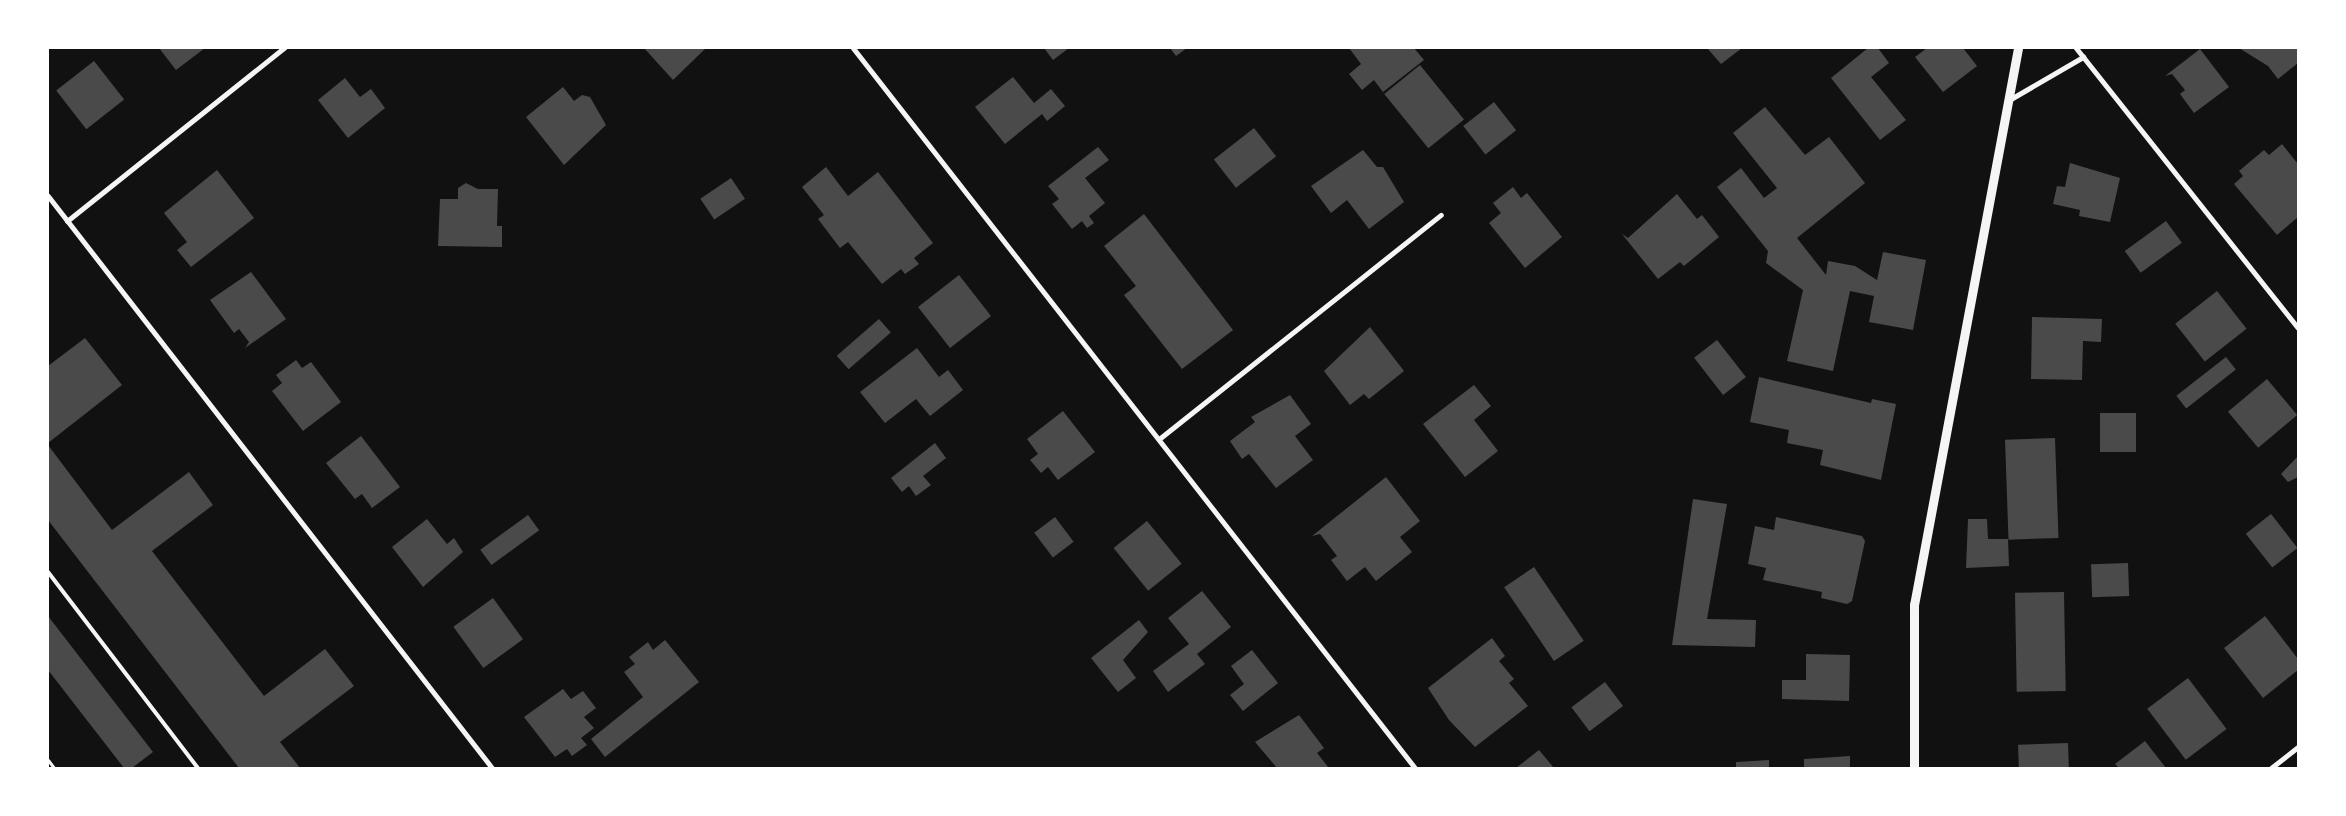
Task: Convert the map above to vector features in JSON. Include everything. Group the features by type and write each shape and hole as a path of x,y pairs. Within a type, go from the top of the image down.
{"street":[{"path":"67,221 284,48"},
{"path":"854,48 1415,768"},
{"path":"1914,768 1914,605 2018,48"},
{"path":"2076,48 2298,328"},
{"path":"2008,101 2083,57"},
{"path":"48,196 492,768"},
{"path":"1159,439 1442,215"},
{"path":"2271,768 2298,747"}],"lane":[{"path":"48,572 198,768"}],"path":[{"path":"48,760 54,768"}],"building":[{"path":"159,48 205,48 176,70"},
{"path":"644,48 706,48 673,80"},
{"path":"1044,48 1069,48 1053,60"},
{"path":"1170,48 1187,48 1176,56"},
{"path":"1349,48 1414,48 1424,60 1383,92 1374,80 1362,90 1349,74 1361,64"},
{"path":"1707,48 1742,48 1721,64"},
{"path":"1868,48 1878,48 1889,63 1871,77 1906,120 1880,140 1831,78"},
{"path":"1927,48 1963,48 1977,66 1943,92 1915,57"},
{"path":"2239,48 2298,48 2298,63 2278,79 2268,66"},
{"path":"2200,49 2229,87 2194,113 2180,94 2185,90 2172,74 2165,76"},
{"path":"94,61 124,100 86,129 56,91"},
{"path":"1420,65 1464,119 1428,148 1384,94"},
{"path":"1013,77 1034,103 1051,89 1065,106 1047,121 1042,114 1005,144 975,107"},
{"path":"345,78 360,97 371,89 385,108 348,138 318,100"},
{"path":"563,87 574,101 582,95 590,97 606,125 564,165 526,117"},
{"path":"1494,102 1516,130 1485,154 1463,126"},
{"path":"1765,107 1805,155 1829,137 1865,183 1797,238 1826,275 1828,261 1855,266 1877,280 1883,252 1926,260 1913,330 1869,322 1874,296 1850,291 1833,371 1787,361 1803,290 1766,263 1768,251 1717,187 1741,168 1764,198 1777,188 1733,133"},
{"path":"1254,128 1276,156 1236,188 1214,159"},
{"path":"2282,144 2298,164 2298,217 2277,235 2234,184 2243,176 2239,171 2264,150 2269,155"},
{"path":"1098,147 1109,160 1085,178 1105,203 1089,216 1094,223 1087,228 1082,221 1072,229 1052,204 1059,199 1048,186"},
{"path":"1363,150 1377,167 1383,167 1404,202 1369,229 1347,200 1331,213 1311,186"},
{"path":"2070,163 2120,178 2110,222 2079,216 2080,210 2053,204 2057,186 2065,187"},
{"path":"826,167 848,196 878,172 933,243 914,258 919,264 905,274 901,269 882,284 848,242 840,248 818,219 824,215 802,187"},
{"path":"217,170 254,218 191,267 177,250 187,242 164,213"},
{"path":"731,178 745,199 714,219 700,199"},
{"path":"466,183 478,189 498,189 497,226 502,226 502,247 438,246 440,199 458,199 458,188"},
{"path":"1513,187 1521,198 1527,193 1562,237 1525,268 1489,223 1501,213 1493,203"},
{"path":"1677,194 1697,219 1702,215 1719,237 1684,266 1680,262 1658,279 1622,234 1628,238"},
{"path":"1144,214 1233,330 1182,369 1124,295 1136,286 1104,246"},
{"path":"2166,221 2182,243 2141,273 2125,251"},
{"path":"251,272 286,319 245,348 249,342 239,329 234,333 210,300"},
{"path":"959,275 991,316 950,348 918,307"},
{"path":"2217,291 2247,329 2205,361 2175,324"},
{"path":"2032,317 2102,319 2101,342 2083,341 2082,380 2031,379"},
{"path":"879,319 891,333 849,369 837,356"},
{"path":"1370,327 1404,371 1369,399 1364,394 1350,405 1324,371"},
{"path":"85,338 122,385 48,443 48,366"},
{"path":"1717,340 1746,377 1723,395 1694,358"},
{"path":"917,348 939,377 948,370 963,390 930,416 916,399 885,423 860,392"},
{"path":"2226,357 2236,370 2186,408 2176,396"},
{"path":"296,360 302,368 311,362 341,402 303,431 272,391 282,383 276,375"},
{"path":"1759,377 1871,403 1872,399 1896,404 1881,480 1820,465 1823,450 1787,443 1789,430 1750,422"},
{"path":"2267,379 2297,415 2258,448 2228,412"},
{"path":"1474,385 1491,406 1474,420 1498,451 1465,477 1423,424"},
{"path":"1290,395 1311,424 1295,436 1313,460 1276,488 1249,454 1242,459 1230,441 1255,422 1251,417"},
{"path":"1063,411 1095,452 1058,480 1048,467 1041,473 1030,460 1038,454 1027,439"},
{"path":"2100,413 2136,413 2136,452 2100,452"},
{"path":"361,436 400,487 372,508 362,494 355,499 326,463"},
{"path":"2055,438 2058,538 2009,540 2005,440"},
{"path":"935,443 946,458 923,476 931,485 916,496 909,486 902,492 891,478"},
{"path":"48,445 112,530 189,472 213,505 152,551 264,696 325,649 354,686 280,742 300,768 239,768 48,520"},
{"path":"2298,456 2298,477 2288,482 2281,474"},
{"path":"1386,477 1420,521 1400,537 1412,552 1376,581 1365,567 1347,581 1331,560 1337,556 1320,534 1312,536"},
{"path":"1693,499 1727,504 1707,619 1756,620 1755,647 1672,645"},
{"path":"2271,514 2297,548 2272,568 2246,534"},
{"path":"528,515 539,530 491,565 480,550"},
{"path":"1055,517 1074,542 1053,557 1034,533"},
{"path":"1776,517 1862,536 1865,541 1852,601 1847,604 1821,598 1822,592 1763,580 1766,568 1748,564 1755,526 1774,530"},
{"path":"427,519 447,544 454,538 463,552 423,587 392,547"},
{"path":"1968,519 1987,519 1988,539 2008,539 2009,566 1966,568"},
{"path":"1147,521 1182,564 1148,591 1114,548"},
{"path":"2128,563 2129,596 2092,597 2091,564"},
{"path":"1534,567 1584,641 1554,661 1504,587"},
{"path":"1202,591 1231,627 1197,654 1205,664 1168,692 1153,671 1189,644 1168,618"},
{"path":"2064,592 2066,691 2017,692 2015,593"},
{"path":"493,598 523,639 483,668 453,627"},
{"path":"48,616 153,752 132,768 124,768 48,670"},
{"path":"2265,616 2298,659 2298,670 2263,698 2224,648"},
{"path":"1139,620 1148,632 1123,660 1136,678 1118,692 1091,658"},
{"path":"1492,638 1505,656 1499,661 1514,679 1509,683 1528,706 1475,747 1449,720 1428,688"},
{"path":"665,640 699,682 605,757 591,739 643,697 624,672 635,664 629,657 648,642 653,650"},
{"path":"1252,650 1278,683 1243,711 1230,695 1244,684 1231,666"},
{"path":"1806,654 1850,655 1849,701 1782,699 1782,680 1806,680"},
{"path":"2188,678 2227,729 2186,760 2147,709"},
{"path":"1605,682 1623,706 1590,731 1571,707"},
{"path":"563,689 571,699 583,691 596,708 584,717 594,728 581,738 587,745 572,756 567,749 555,757 524,717"},
{"path":"1299,715 1324,748 1317,753 1329,768 1277,768 1255,742"},
{"path":"2145,741 2166,768 2119,768 2115,764"},
{"path":"2068,743 2069,768 2019,768 2018,745"},
{"path":"1539,750 1554,768 1516,768"},
{"path":"1850,756 1850,768 1804,768 1804,759"},
{"path":"1769,760 1769,768 1736,768 1736,762"}]}
